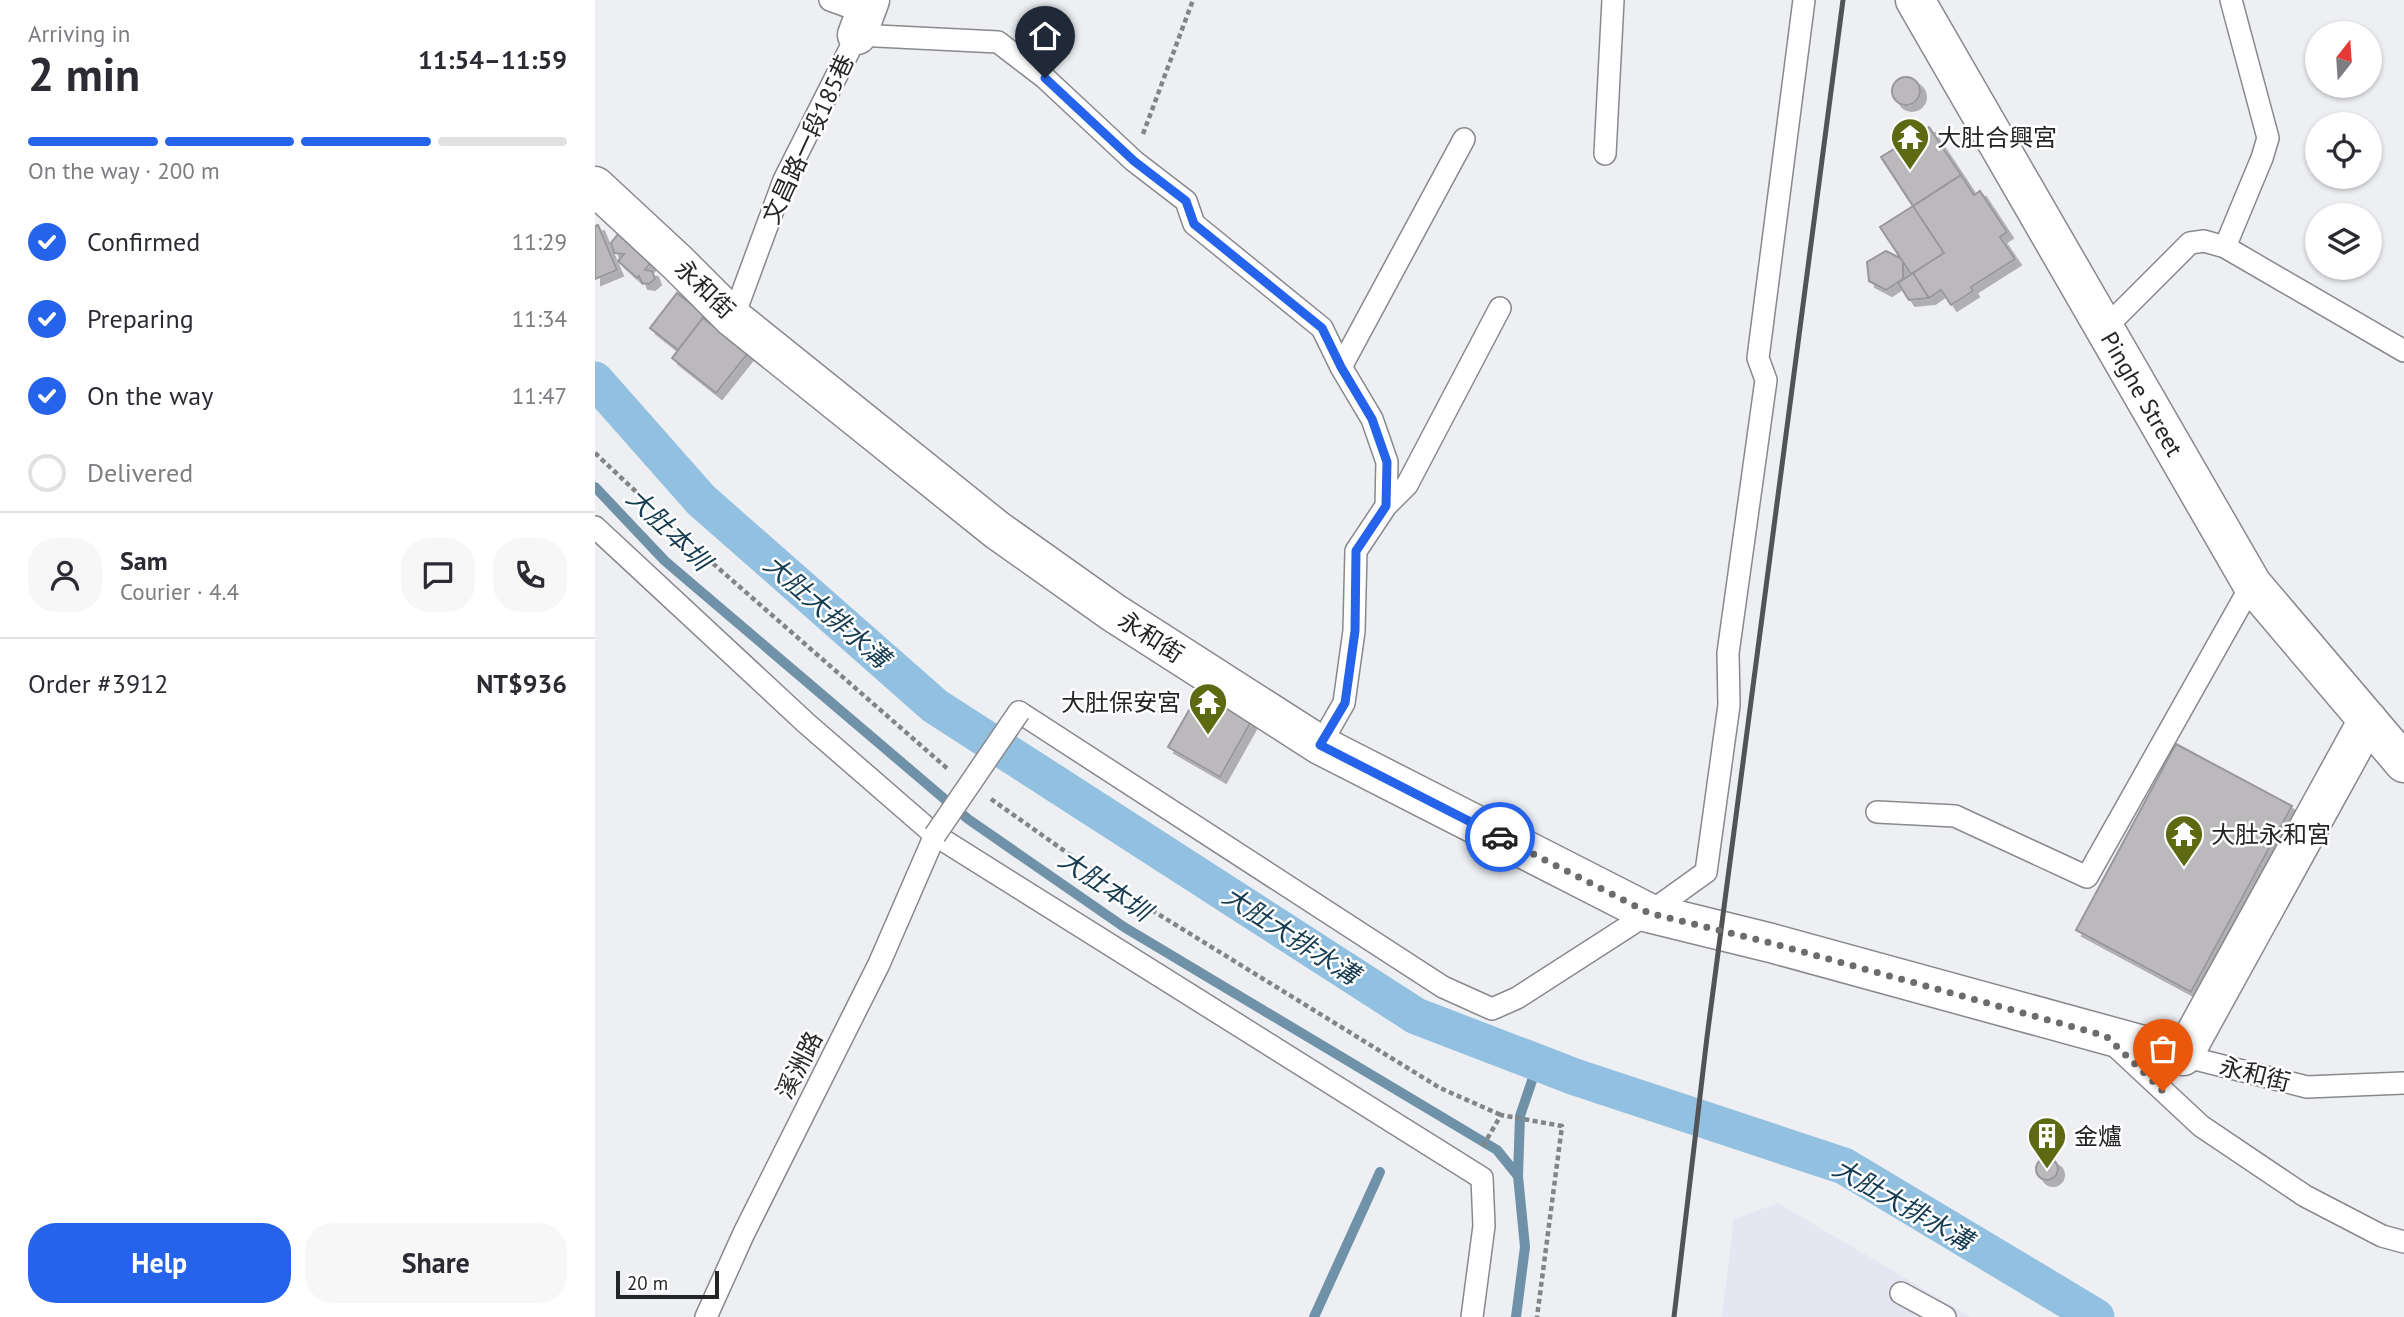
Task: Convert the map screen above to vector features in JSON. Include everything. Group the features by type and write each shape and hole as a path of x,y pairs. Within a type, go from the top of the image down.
{"street":[{"name":"Pinghe Street","path":"1915,0 2252,584 2404,763"},
{"name":"永和街","path":"595,186 733,318 997,530 1114,613 1320,745 1649,913 1771,943 2183,1056"},
{"path":"2183,1056 2368,720"}],"lane":[{"path":"830,0 864,16 998,42 1045,78 1134,161 1186,201 1194,224 1322,328 1341,367 1372,419 1387,462 1386,506"},
{"path":"1605,154 1613,0"},
{"path":"1649,913 1706,872 1729,705 1728,653 1766,380 1758,358 1804,0"},
{"path":"2225,247 2268,138 2231,0"},
{"name":"文昌路一段185巷","path":"733,318 784,180 864,16"},
{"path":"1341,367 1464,139"},
{"path":"2104,329 2190,243 2204,241 2225,247 2404,351"},
{"path":"1320,745 1345,703 1355,631 1356,551 1386,506 1407,485 1500,308"},
{"path":"595,527 806,723 935,835 1482,1178 1484,1226 1472,1317"},
{"path":"1877,812 1955,816 2087,877 2252,584"},
{"name":"溪洲路","path":"706,1317 744,1233 879,964 935,835 1019,712 1443,987 1492,1009 1517,998 1649,913"},
{"path":"2106,1036 2201,1126 2305,1196 2382,1236 2404,1242"},
{"name":"永和街","path":"2183,1056 2307,1087 2404,1083"},
{"path":"1901,1293 1945,1317"}],"path":[{"path":"1134,161 1193,0"},
{"path":"595,453 712,562 943,766 1136,901 1440,1088 1501,1115 1562,1126 1537,1317"},
{"path":"1469,1170 1501,1115"}],"shaded area":[{"path":"1778,1203 1971,1317 1722,1317 1734,1219"}],"building":[{"path":"1906,77 1916,81 1920,91 1916,101 1906,105 1896,101 1892,91 1896,81"},
{"path":"1929,127 1961,175 1913,206 1881,157"},
{"path":"1961,175 1974,195 1980,191 2007,232 2000,237 2015,259 1971,287 1973,291 1951,305 1941,290 1929,298 1913,273 1944,253 1913,206"},
{"path":"1913,206 1944,253 1911,274 1880,227"},
{"path":"598,225 617,270 595,279 595,226"},
{"path":"618,234 628,236 654,258 645,270 652,271 655,279 649,284 642,283 639,276 637,278 618,261 624,254 614,253 611,243"},
{"path":"1886,251 1903,262 1903,279 1886,290 1869,281 1867,262"},
{"path":"1913,273 1929,298 1909,300 1898,283"},
{"path":"677,293 705,315 678,350 650,328"},
{"path":"703,318 748,353 716,393 672,358"},
{"path":"1200,691 1252,720 1220,777 1168,747"},
{"name":"大肚永和宮","path":"2176,744 2292,806 2191,992 2076,930"},
{"name":"金爐","path":"2047,1158 2055,1161 2058,1169 2055,1177 2047,1180 2039,1177 2036,1169 2039,1161"}],"waterway":[{"name":"大肚大排水溝","path":"595,380 701,500 935,706 1416,1016 1575,1077 1844,1166 2096,1317"},
{"name":"大肚本圳","path":"595,487 665,561 968,819 1124,927 1497,1150 1518,1176 1525,1247 1516,1317"},
{"path":"1518,1176 1520,1116 1538,1063"},
{"path":"1314,1317 1380,1172"}],"railway":[{"path":"1674,1317 1707,1037 1843,0"}],"way so far":[{"path":"1500,837 1649,913 1771,943 2106,1036 2163,1091"}],"place":[{"name":"大肚合興宮","path":"1910,171"},
{"name":"大肚保安宮","path":"1208,736"},
{"name":"大肚永和宮","path":"2184,868"},
{"name":"金爐","path":"2047,1170"}],"route":[{"path":"1045,78 1134,161 1186,201 1194,224 1322,328 1341,367 1372,419 1387,462 1386,506 1356,551 1355,631 1345,703 1320,745 1500,837"}]}
